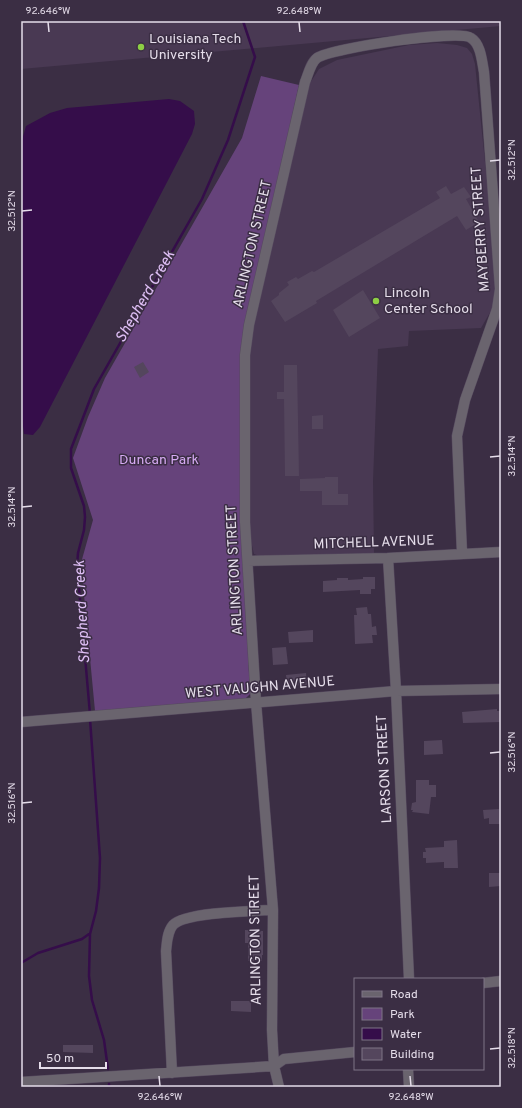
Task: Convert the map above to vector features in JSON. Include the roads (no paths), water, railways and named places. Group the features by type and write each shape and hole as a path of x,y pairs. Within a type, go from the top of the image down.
{"street":[{"name":"ARLINGTON STREET","path":"279,1087 274,1066 272,1023 273,910 256,702 248,561 245,482 246,338 305,82 316,58 330,52 402,39 431,36 463,36 471,37 475,41"},
{"name":"MAYBERRY STREET","path":"462,554 457,436 465,400 497,310 500,289 484,72 480,53 475,41"},
{"name":"MITCHELL AVENUE","path":"248,561 388,558 501,552"},
{"name":"LARSON STREET","path":"388,558 396,691 409,978"},
{"name":"WEST VAUGHN AVENUE","path":"21,722 396,691 501,689"},
{"path":"172,1073 166,951 168,936 172,927 177,921 187,918 273,910"},
{"path":"484,983 501,981"},
{"path":"21,1082 274,1066 284,1059 354,1052"},
{"path":"408,1070 409,1087"}],"water":[{"path":"169,99 180,101 194,111 195,124 192,134 40,427 33,435 24,434 22,418 22,140 26,126 50,113 67,108"}],"waterway":[{"name":"Shepherd Creek","path":"90,714 77,565 85,517 84,506 71,468 71,449 94,389 202,199 228,140 255,57 243,21"},
{"name":"Shepherd Creek","path":"90,719 100,858 99,888 96,911 90,934 89,976 92,1000 104,1040 108,1069"},
{"name":"Shepherd Creek","path":"21,963 38,953 82,939 89,934"}],"place":[{"name":"Louisiana Tech University","path":"141,47"},
{"name":"Lincoln Center School","path":"376,301"}],"park label":[{"name":"Duncan Park","path":"159,460"}]}
